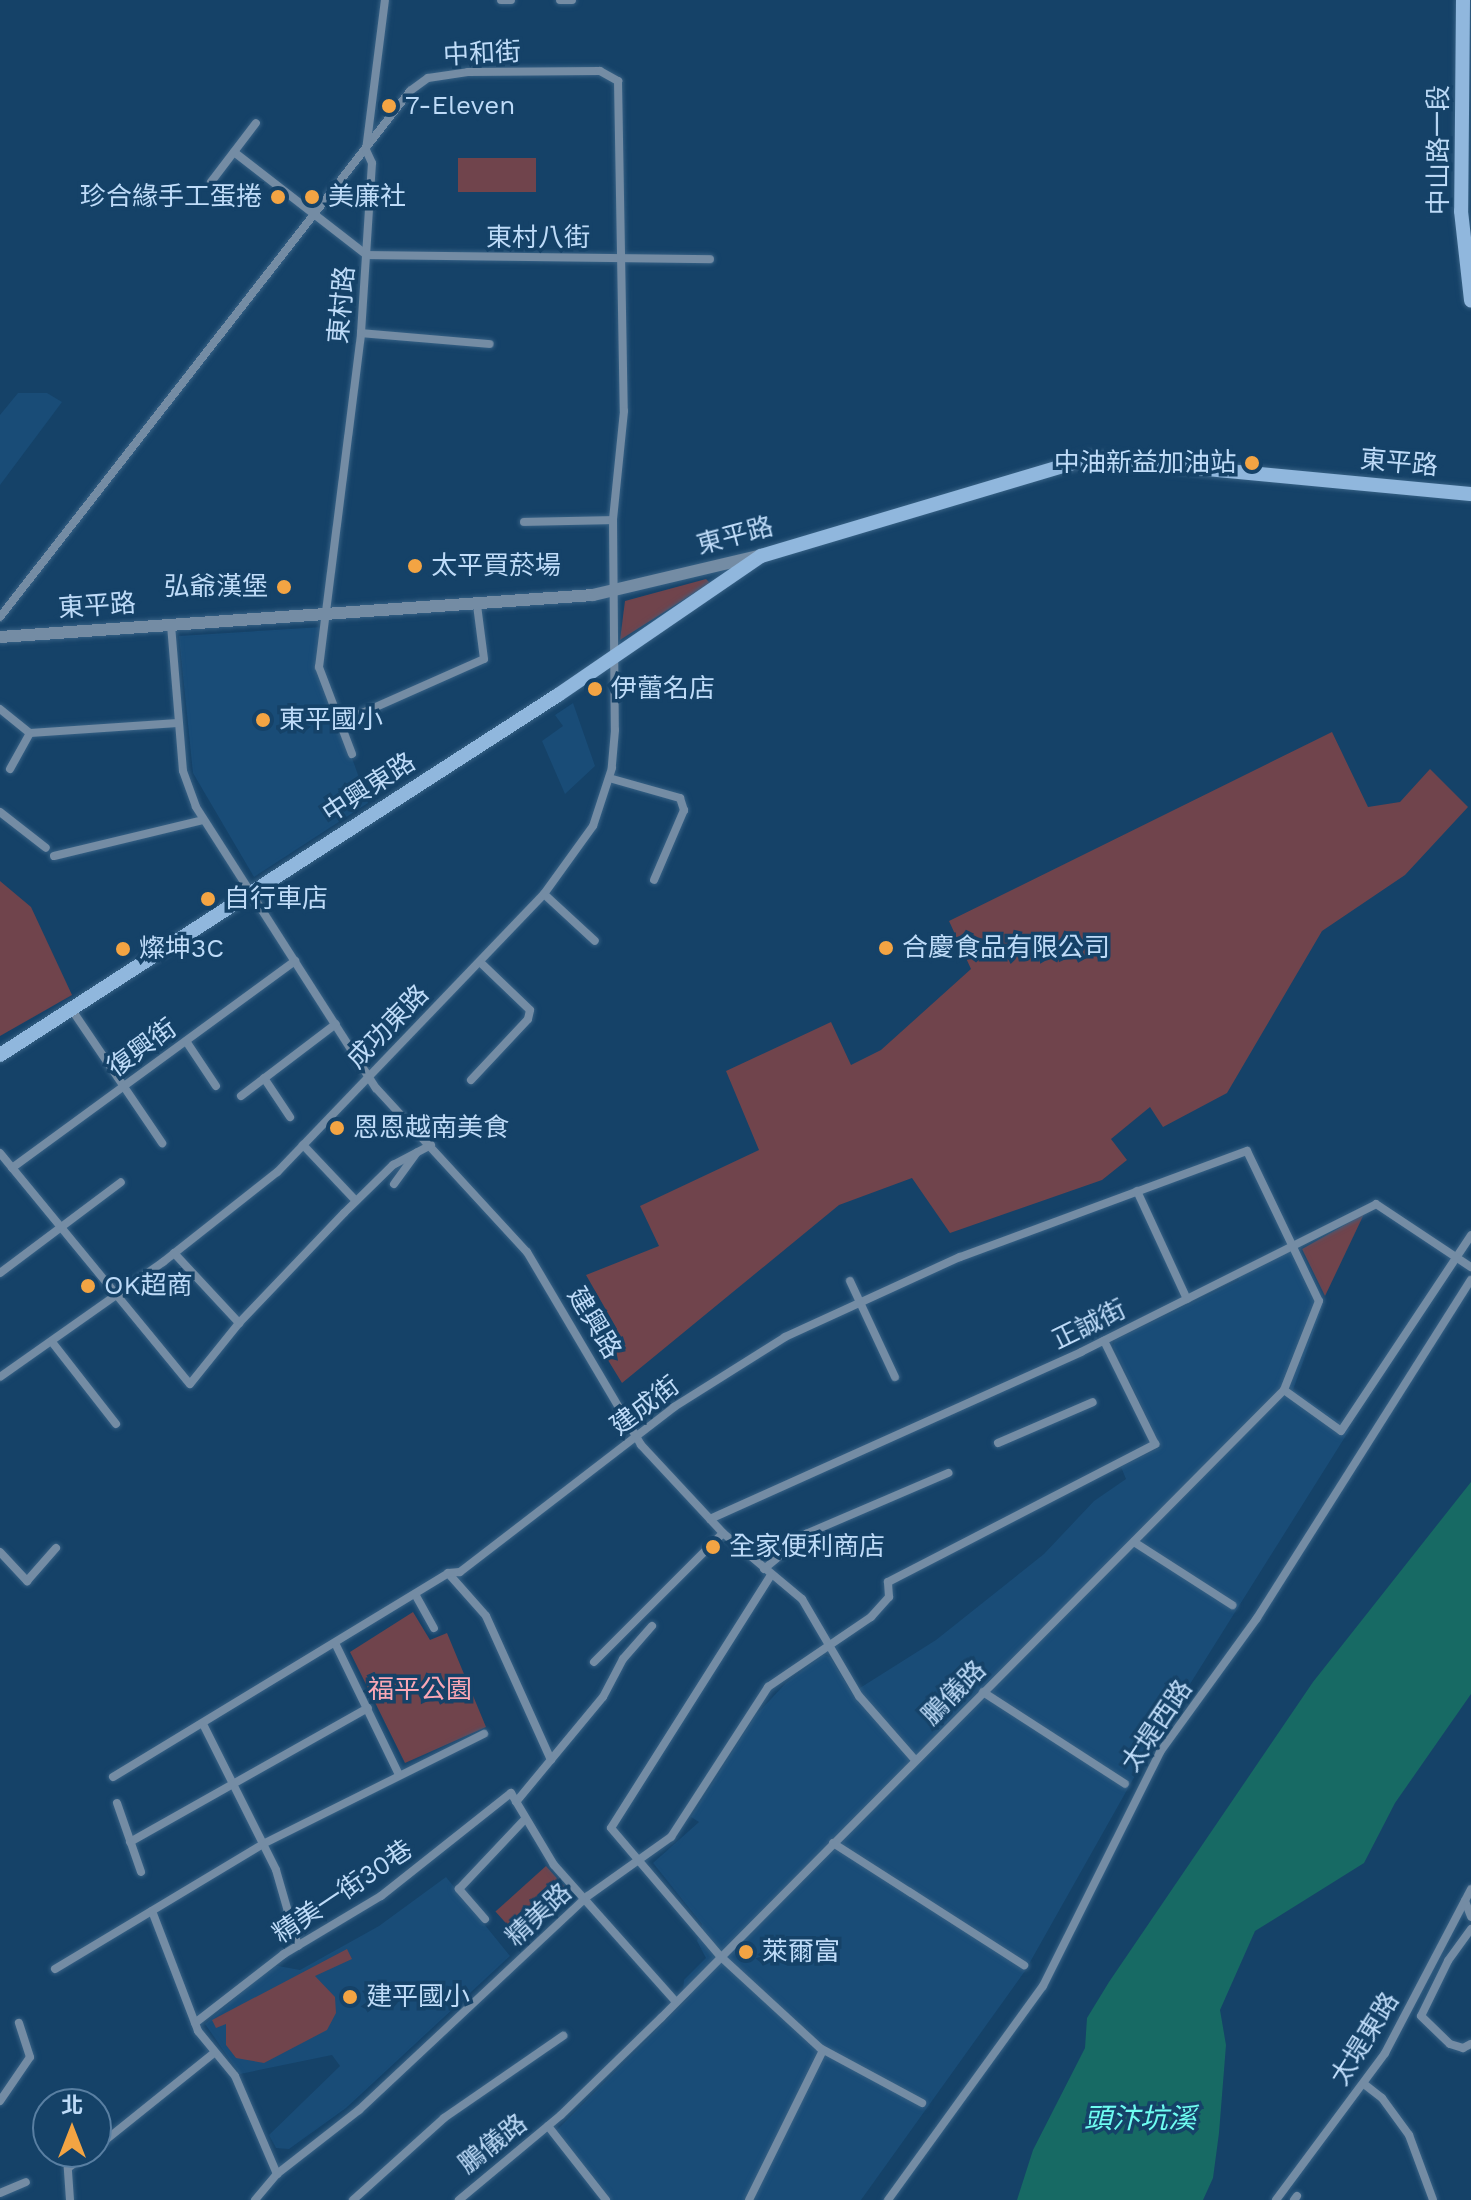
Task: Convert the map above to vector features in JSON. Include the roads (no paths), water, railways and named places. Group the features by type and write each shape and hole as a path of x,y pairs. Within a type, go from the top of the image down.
{"main road":[{"name":"中山路一段","path":"1463,0 1461,211 1471,300"},
{"name":"東平路","path":"761,556 1090,458 1471,494"},
{"name":"中興東路","path":"0,1055 612,659 761,556"}],"street":[{"name":"東村路","path":"352,754 319,667 361,333 372,163 366,150 385,0"},
{"path":"501,0 511,0"},
{"path":"560,0 572,0"},
{"name":"中和街","path":"0,617 410,91 428,78 468,72 613,74 620,89 624,432 613,520 614,590"},
{"path":"211,182 256,123"},
{"path":"234,152 367,255"},
{"name":"東村八街","path":"367,255 710,259"},
{"path":"361,333 490,344"},
{"path":"524,522 613,520"},
{"name":"東平路","path":"0,637 477,605 614,590 761,556"},
{"name":"成功東路","path":"0,1377 246,1200 303,1145 544,894 589,833 609,778 615,730 612,659 614,590"},
{"path":"342,722 484,659 477,605"},
{"name":"建興路","path":"171,625 183,771 203,820 369,1075 541,1271 638,1436 723,1533 802,1599 859,1696 915,1760"},
{"path":"0,709 30,733 178,723"},
{"path":"10,769 30,733"},
{"path":"609,778 680,798 684,810 654,880"},
{"path":"0,812 46,848"},
{"path":"54,856 203,820"},
{"path":"544,894 595,941"},
{"name":"復興街","path":"12,1168 295,961"},
{"path":"471,1080 528,1019 530,1010 480,962"},
{"path":"72,1010 162,1143"},
{"path":"241,1096 336,1024"},
{"path":"186,1041 216,1086"},
{"path":"264,1078 290,1117"},
{"path":"303,1145 356,1201"},
{"path":"0,1153 190,1384 239,1323 356,1201 393,1165 431,1145"},
{"path":"394,1184 418,1151"},
{"name":"建成街","path":"113,1777 336,1645 448,1573 460,1572 638,1436 753,1355 953,1260 1247,1151"},
{"name":"鵬儀路","path":"459,2200 548,2126 1284,1390 1319,1312 1293,1245 1247,1151"},
{"path":"0,1273 121,1182"},
{"path":"1137,1191 1187,1299"},
{"name":"正誠街","path":"710,1519 1104,1341 1376,1204 1456,1260 1471,1267"},
{"path":"1284,1390 1341,1431 1471,1235"},
{"path":"174,1253 239,1323"},
{"name":"太堤西路","path":"888,2200 1043,1986 1160,1752 1257,1618 1471,1280"},
{"path":"850,1281 895,1377"},
{"name":"精美路","path":"255,2200 277,2174 359,2110 585,1900 635,1860 645,1858 678,1828 768,1687 871,1617 889,1597 888,1582 1155,1444 1104,1341"},
{"path":"52,1342 116,1424"},
{"path":"998,1443 1093,1402"},
{"path":"922,2103 823,2050 720,1956 635,1860 611,1828 613,1820 768,1572 806,1534 948,1473"},
{"path":"594,1662 723,1533"},
{"path":"1134,1542 1232,1605"},
{"path":"0,1552 27,1581 56,1548"},
{"path":"448,1573 486,1616 551,1760"},
{"path":"415,1594 434,1628"},
{"path":"652,1626 631,1649 603,1697 551,1760 513,1797 554,1865 675,2001"},
{"path":"618,1636 631,1649"},
{"path":"336,1645 399,1775"},
{"path":"983,1692 1125,1784"},
{"path":"130,1842 368,1708"},
{"path":"203,1724 263,1844 298,1946"},
{"path":"55,1969 263,1844 484,1734"},
{"name":"精美一街30巷","path":"195,2023 298,1946 381,1896 513,1797"},
{"path":"117,1803 141,1872"},
{"path":"485,1919 459,1889 525,1819"},
{"path":"833,1843 1024,1965"},
{"name":"太堤東路","path":"1276,2200 1364,2084 1468,1909 1471,1889"},
{"path":"152,1911 195,2023 235,2076 277,2174"},
{"path":"1471,1929 1448,1961 1421,2016 1450,2044 1463,2048 1471,2044"},
{"path":"0,2101 30,2057 19,2023"},
{"path":"353,2200 444,2118 563,2036"},
{"path":"749,2200 823,2050"},
{"path":"112,2131 215,2052"},
{"path":"1364,2084 1387,2107 1417,2150 1433,2200"},
{"path":"548,2126 606,2200"},
{"path":"68,2168 70,2200"},
{"path":"0,2193 26,2182"}],"water":[{"name":"頭汴坑溪","path":"1471,1482 1471,1694 1395,1803 1364,1863 1255,1931 1220,2010 1226,2045 1219,2133 1213,2178 1203,2200 1017,2200 1033,2150 1085,2048 1087,2018 1109,1982 1313,1682"}],"place":[{"name":"7-Eleven","path":"389,106"},
{"name":"珍合緣手工蛋捲","path":"278,197"},
{"name":"美廉社","path":"312,197"},
{"name":"中油新益加油站","path":"1252,463"},
{"name":"太平買菸場","path":"415,566"},
{"name":"弘爺漢堡","path":"284,587"},
{"name":"伊蕾名店","path":"595,689"},
{"name":"東平國小","path":"263,720"},
{"name":"自行車店","path":"208,899"},
{"name":"合慶食品有限公司","path":"886,948"},
{"name":"燦坤3C","path":"123,949"},
{"name":"恩恩越南美食","path":"337,1128"},
{"name":"OK超商","path":"88,1286"},
{"name":"全家便利商店","path":"713,1547"},
{"name":"萊爾富","path":"746,1952"},
{"name":"建平國小","path":"350,1997"}],"park label":[{"name":"福平公園","path":"420,1690"}]}
